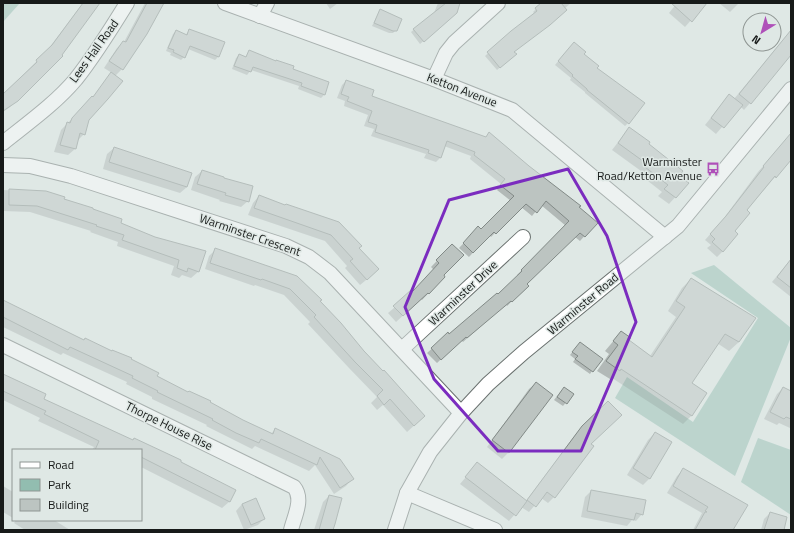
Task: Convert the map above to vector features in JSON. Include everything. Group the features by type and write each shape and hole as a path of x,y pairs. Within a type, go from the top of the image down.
{"street":[{"name":"Lees Hall Road","path":"3,143 46,109 75,80 101,45 127,3"},
{"name":"Ketton Avenue","path":"225,3 434,79 512,110 665,237"},
{"path":"260,16 267,3"},
{"path":"434,79 446,54 454,43 498,3"},
{"name":"Warminster Road","path":"395,530 407,493 430,452 461,413 488,384 524,352 678,226 791,89"},
{"name":"Warminster Crescent","path":"3,165 30,166 71,176 271,241 309,257 330,273 461,413"},
{"name":"Warminster Drive","path":"402,349 523,237"},
{"name":"Thorpe House Rise","path":"3,345 294,487 300,498 291,530"},
{"path":"407,493 495,530"}],"highlighted area":[{"path":"568,169 607,236 636,322 581,451 498,451 434,379 405,307 449,200"}],"green space":[{"path":"3,3 20,3 3,22"},
{"path":"714,265 791,328 791,337 735,476 615,398 627,377 693,422 758,318 691,273"},
{"path":"758,438 791,450 791,515 741,482"}],"building":[{"path":"83,3 100,3 62,55 63,56 18,101 3,111 3,94 37,62 36,60 52,45"},
{"path":"147,3 164,3 147,34 123,70 109,61 123,41 126,42"},
{"path":"446,3 460,3 457,13 424,42 413,29"},
{"path":"541,3 561,3 567,10 514,52 517,54 500,68 487,52 537,11 535,8"},
{"path":"671,3 707,3 692,22"},
{"path":"380,9 402,19 397,31 393,31 374,23"},
{"path":"189,29 225,42 219,57 190,46 185,58 173,52 174,50 168,48 176,30 187,35"},
{"path":"791,30 791,55 751,104 739,94 773,52 782,52 782,41"},
{"path":"574,42 586,52 584,54 599,66 597,68 645,103 629,124 587,90 558,61"},
{"path":"249,50 276,61 294,66 293,69 329,82 325,95 301,86 302,83 253,67 251,72 234,66 239,54 246,57"},
{"path":"111,72 123,81 89,120 85,135 80,133 76,149 60,145 67,122 70,123 72,118 92,96 93,97"},
{"path":"346,80 374,90 372,96 427,116 486,137 489,132 529,166 581,206 579,207 598,223 585,237 580,233 527,284 529,286 512,302 511,301 467,338 466,337 441,360 431,348 448,332 449,334 497,293 498,294 569,221 546,201 537,213 526,204 496,234 494,232 473,253 463,243 478,226 481,229 514,196 500,185 505,179 474,155 475,152 447,141 441,158 428,153 429,150 375,132 377,125 368,122 372,111 347,101 349,97 341,94"},
{"path":"729,94 743,105 724,128 711,118"},
{"path":"629,127 650,142 649,144 683,171 679,176 689,183 676,198 664,189 668,185 645,167 647,164 618,143"},
{"path":"791,133 791,160 776,178 775,176 747,210 750,213 735,231 738,234 723,252 712,242 715,239 710,234 726,216 764,167 763,166"},
{"path":"114,147 192,173 187,187 109,162"},
{"path":"202,170 253,186 249,202 225,195 226,193 197,184"},
{"path":"9,189 46,191 65,197 64,199 122,219 121,223 155,237 206,251 199,272 188,268 187,272 177,268 179,260 122,240 124,235 96,226 97,225 37,206 9,205"},
{"path":"259,195 339,222 362,246 359,248 379,269 367,280 350,261 353,259 331,235 254,208"},
{"path":"452,244 464,255 444,275 445,277 429,294 428,293 403,316 393,306 411,290 413,291 439,263 436,260"},
{"path":"215,248 297,276 322,300 320,301 341,323 364,351 383,371 384,370 425,416 414,426 390,399 384,405 377,396 383,390 355,362 314,317 316,315 290,289 210,263"},
{"path":"791,259 791,288 777,277"},
{"path":"691,278 756,318 739,342 725,334 692,383 707,393 692,416 621,369 620,371 606,361 618,345 613,341 621,331 631,338 629,340 652,357 685,307 676,301"},
{"path":"3,300 84,340 85,338 112,351 132,358 131,359 159,373 157,376 188,392 189,391 211,401 210,402 243,420 273,434 275,428 340,459 354,479 340,488 320,457 317,465 261,439 259,443 236,433 212,420 213,419 157,392 158,391 132,378 133,376 70,347 68,350 3,317"},
{"path":"580,342 603,359 593,372 575,359 578,356 572,352"},
{"path":"3,374 46,394 44,399 133,440 134,438 181,460 181,462 236,490 230,502 142,458 142,449 95,449 99,441 44,414 46,411 3,391"},
{"path":"536,382 553,395 509,453 492,440"},
{"path":"564,387 574,394 567,404 557,397"},
{"path":"783,387 791,391 791,419 786,417 784,419 770,412"},
{"path":"608,401 622,415 591,444 594,446 555,498 547,492 536,507 527,500 582,426"},
{"path":"655,432 672,442 650,479 633,468"},
{"path":"477,462 527,501 516,516 465,477"},
{"path":"683,468 748,505 733,530 695,530 705,512 707,512 705,511 708,507 673,486"},
{"path":"591,490 646,500 643,515 636,513 634,520 587,511"},
{"path":"329,495 342,498 335,524 333,530 319,530"},
{"path":"256,498 265,519 251,525 242,504"},
{"path":"770,512 787,517 784,530 764,530"}],"place":[{"name":"Warminster Road/Ketton Avenue","path":"713,169"}]}
